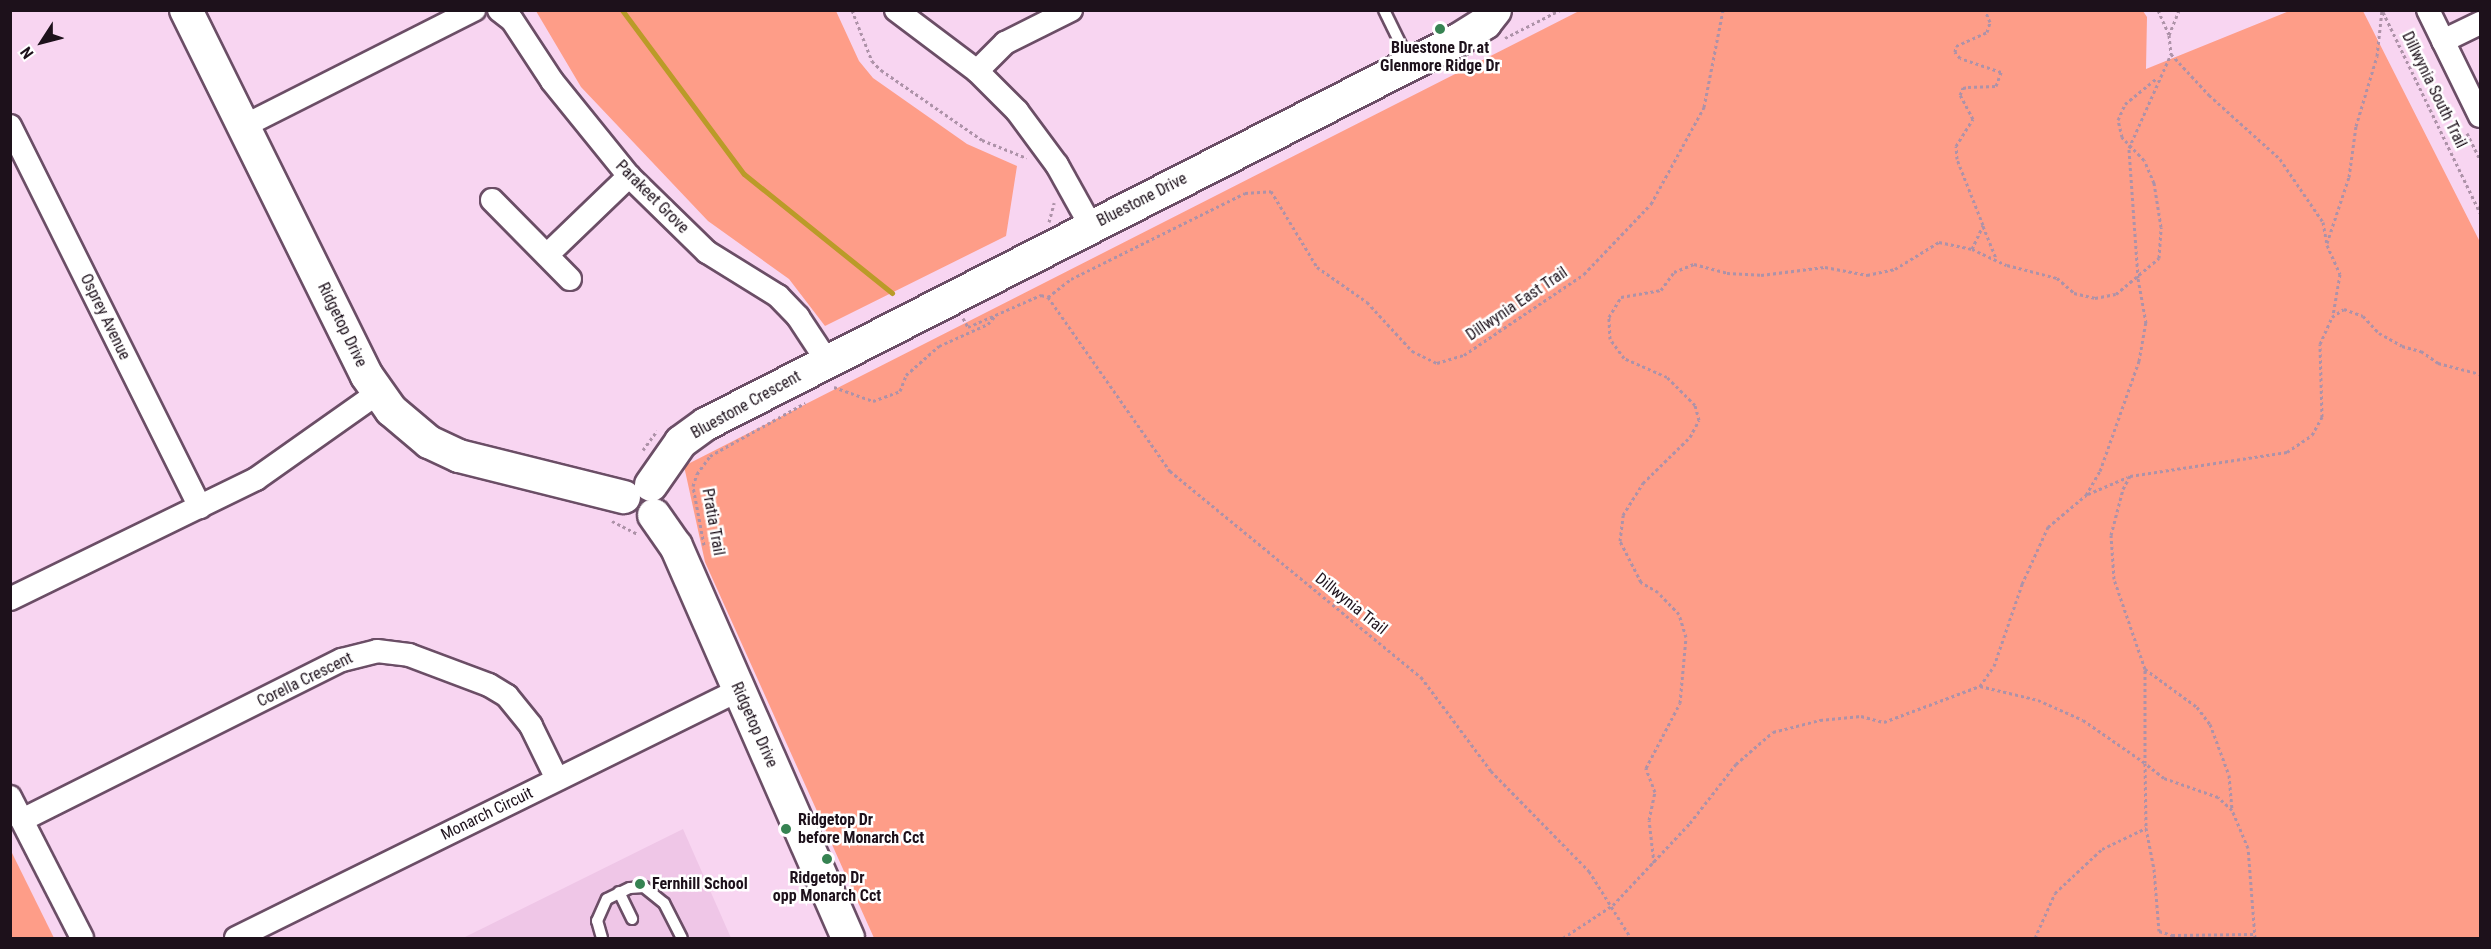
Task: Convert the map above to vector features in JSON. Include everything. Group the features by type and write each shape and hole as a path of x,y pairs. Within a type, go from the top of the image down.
{"street":[{"name":"Ridgetop Drive","path":"186,10 378,393 415,432 444,450 477,462 636,502 676,546 848,939"},
{"path":"244,126 474,10"},
{"name":"Parakeet Grove","path":"499,10 512,21 552,81 629,176 707,252 778,296 798,318 827,361"},
{"path":"896,10 977,71 1032,130 1058,165 1091,226"},
{"path":"977,71 1005,43 1071,10"},
{"name":"Bluestone Drive","path":"827,361 1458,40 1485,24 1495,10"},
{"path":"2428,10 2481,116"},
{"path":"2443,41 2481,22"},
{"name":"Osprey Avenue","path":"10,126 200,507"},
{"path":"547,255 629,176"},
{"path":"492,200 570,279"},
{"name":"Bluestone Crescent","path":"636,502 681,442 827,361"},
{"path":"13,591 200,507 265,474 378,393"},
{"name":"Corella Crescent","path":"22,820 342,660 377,651 409,655 489,685 507,696 527,720 557,780"},
{"name":"Monarch Circuit","path":"236,939 740,690"},
{"path":"10,797 82,939"}],"lane":[{"path":"1384,10 1411,64"},
{"path":"602,939 597,921 600,909 618,892 644,887 656,893 682,939"},
{"path":"618,892 632,919"}],"path":[{"path":"852,10 872,61 894,81 982,140 1038,163"},
{"name":"Dillwynia East Trail","path":"1048,297 1071,279 1245,193 1271,191 1317,267 1367,302 1412,351 1437,363 1464,355 1584,274 1651,204 1704,107 1723,10"},
{"path":"1985,10 1990,21 1987,32 1956,46 1955,51 1960,58 2001,72 1996,86 1968,87 1960,95 1974,119 1973,125 1956,146 1957,159 1996,260"},
{"path":"2129,148 2157,78 2171,54 2169,34 2158,10"},
{"path":"2169,34 2179,10"},
{"path":"2327,245 2349,177 2356,126 2377,56 2382,10"},
{"name":"Dillwynia South Trail","path":"2382,10 2481,213"},
{"path":"1563,939 1613,905 1654,863 1736,764 1773,732 1795,723 1861,716 1884,723 1980,686 1994,666 2022,584 2048,527 2086,495 2130,476 2287,452 2312,435 2322,417 2320,344 2332,317 2340,274 2327,245 2324,222 2280,159 2209,95 2171,54"},
{"path":"2086,495 2100,471 2139,361 2146,323 2138,278 2129,148 2118,120 2125,104 2157,78"},
{"path":"1654,863 1649,820 1655,792 1646,768 1680,702 1686,637 1679,614 1658,592 1641,582 1620,542 1623,515 1643,483 1690,437 1699,420 1695,405 1667,377 1624,358 1610,339 1609,317 1621,297 1661,290 1674,272 1694,264 1727,273 1761,275 1825,267 1867,275 1895,269 1939,242 1972,249 1996,260 2057,278 2074,293 2095,298 2116,294 2138,278 2159,258 2161,227 2154,183 2144,160 2129,148"},
{"path":"1048,226 1057,195"},
{"path":"1972,249 1983,225"},
{"path":"951,299 968,327 1041,296 1048,297"},
{"name":"Dillwynia Trail","path":"1048,297 1170,471 1421,677 1491,771 1589,871 1613,905 1631,939"},
{"path":"2332,317 2344,309 2363,316 2379,333 2402,346 2421,351 2439,363 2481,374"},
{"path":"824,393 834,387 873,401 900,391 906,375 939,346 988,324 996,315"},
{"name":"Pratia Trail","path":"705,550 693,486 697,474 710,456 814,398"},
{"path":"636,502 663,424"},
{"path":"2130,476 2122,489 2111,536 2114,579 2145,669 2146,828 2154,869 2159,931 2172,935 2255,936 2248,848 2232,810 2229,775 2210,724 2197,707 2145,669"},
{"path":"1980,686 2038,700 2083,720 2164,778 2218,797 2232,810"},
{"path":"2035,939 2055,893 2102,849 2146,828"}],"shaded area":[{"path":"1581,10 2143,11 2147,17 2146,69 2289,11 2363,11 2480,242 2480,938 874,938 705,562 684,466"},
{"path":"536,11 836,11 859,61 873,78 967,144 1017,166 1006,236 825,326 789,279 708,221 581,87"},
{"name":"Fernhill School","path":"683,829 731,938 463,938"},
{"path":"11,851 54,938 11,938"}],"waterway":[{"path":"622,10 744,174 892,293"}],"place":[{"name":"Bluestone Dr at Glenmore Ridge Dr","path":"1440,29"},
{"name":"Ridgetop Dr before Monarch Cct","path":"786,829"},
{"name":"Ridgetop Dr opp Monarch Cct","path":"827,859"},
{"name":"Fernhill School","path":"640,884"}]}
